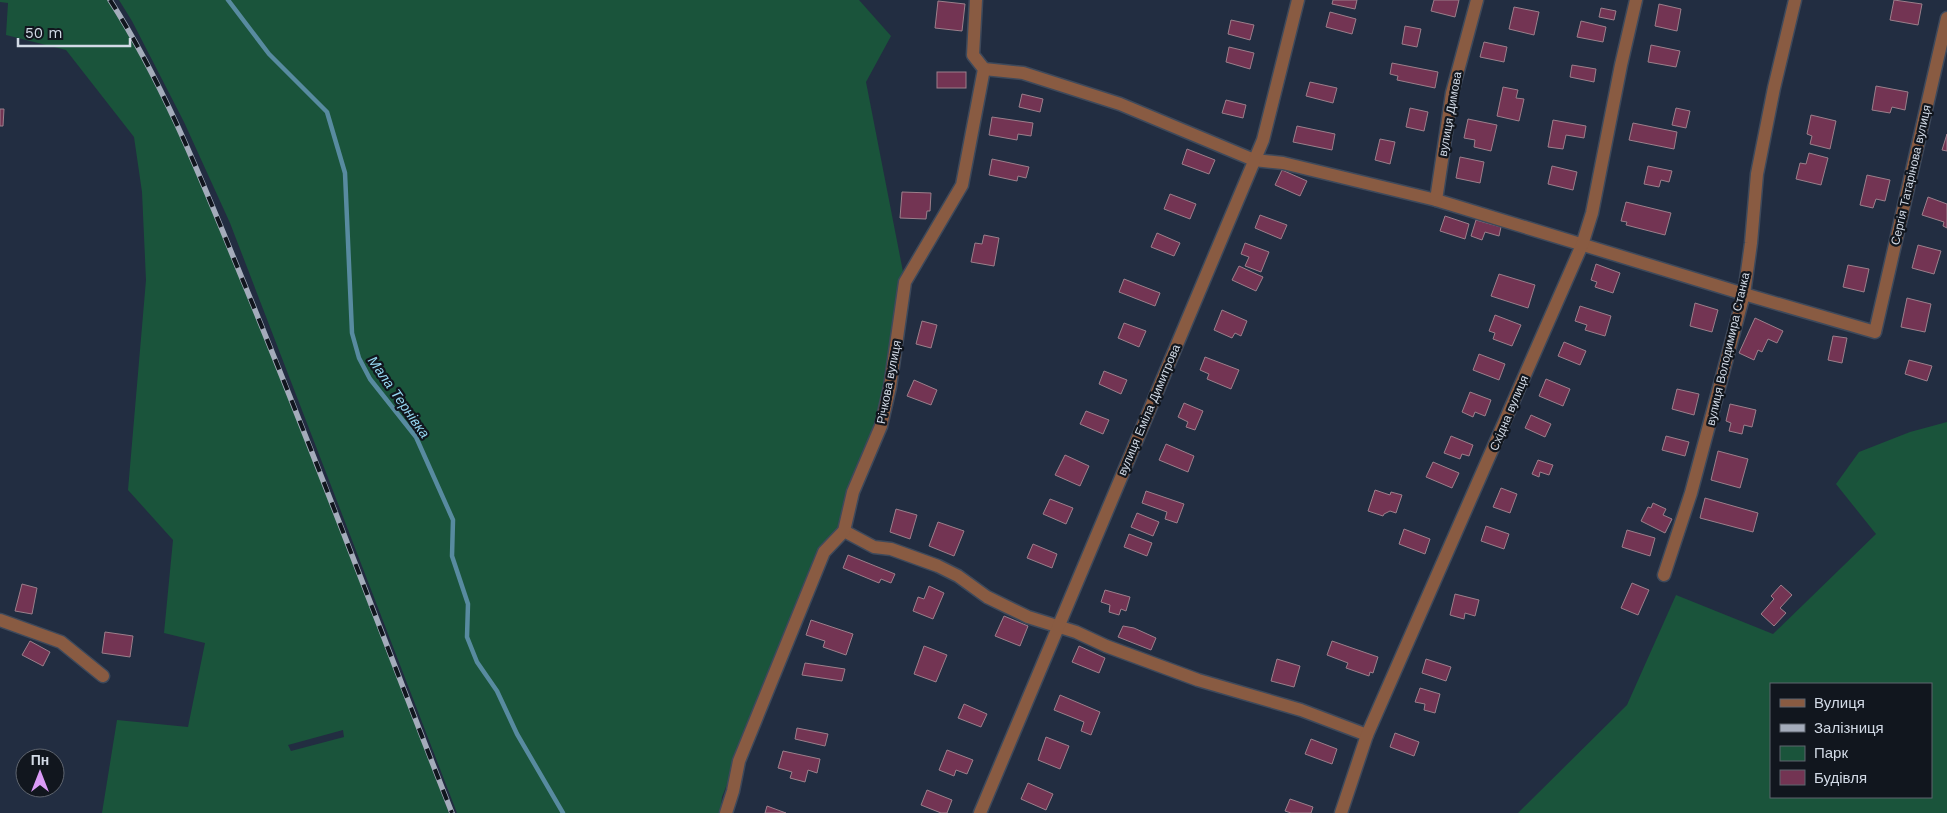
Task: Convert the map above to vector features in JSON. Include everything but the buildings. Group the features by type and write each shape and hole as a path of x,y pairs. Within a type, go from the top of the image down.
{"street":[{"path":"976,0 973,55 984,69 1023,73 1120,104 1254,160 1283,162 1436,200 1744,294"},
{"name":"вулиця Еміла Димитрова","path":"980,813 1263,140 1298,0"},
{"name":"вулиця Димова","path":"1436,200 1452,93 1477,0"},
{"name":"Східна вулиця","path":"1341,813 1367,735 1582,245 1592,213 1621,65 1636,0"},
{"name":"вулиця Володимира Станка","path":"1664,575 1691,493 1744,294 1759,164 1794,0"},
{"name":"Сергія Татарінова вулиця","path":"1744,294 1875,332 1947,18"},
{"name":"Річкова вулиця","path":"726,813 739,762 824,552 844,531 854,492 881,426 890,387 905,282 962,185 984,69"},
{"path":"844,531 874,547 891,549 938,566 958,576 987,597 1028,617 1058,626 1198,680 1301,710 1367,735"},
{"path":"0,620 61,642 104,676"}],"green space":[{"path":"0,0 108,0 125,26 201,180 299,421 449,813 102,813 117,720 188,727 205,643 164,633 173,540 128,490 146,280 142,192 134,137 66,50 6,35 8,3 0,2","holes":["343,730 344,737 291,751 288,745"]},
{"path":"119,0 859,0 891,36 866,82 905,282 877,427 841,526 821,550 722,797 720,813 457,813 230,223 184,122 132,21"},
{"path":"1947,422 1947,813 1518,813 1627,705 1676,595 1773,634 1876,534 1836,484 1859,452 1910,432"}],"waterway":[{"name":"Мала Тернівка","path":"228,0 269,54 327,112 345,173 352,333 359,358 370,379 416,437 453,520 452,556 468,604 467,637 477,662 497,691 517,734 563,813"}],"railway":[{"path":"110,0 150,69 200,178 273,353 452,813"}]}
